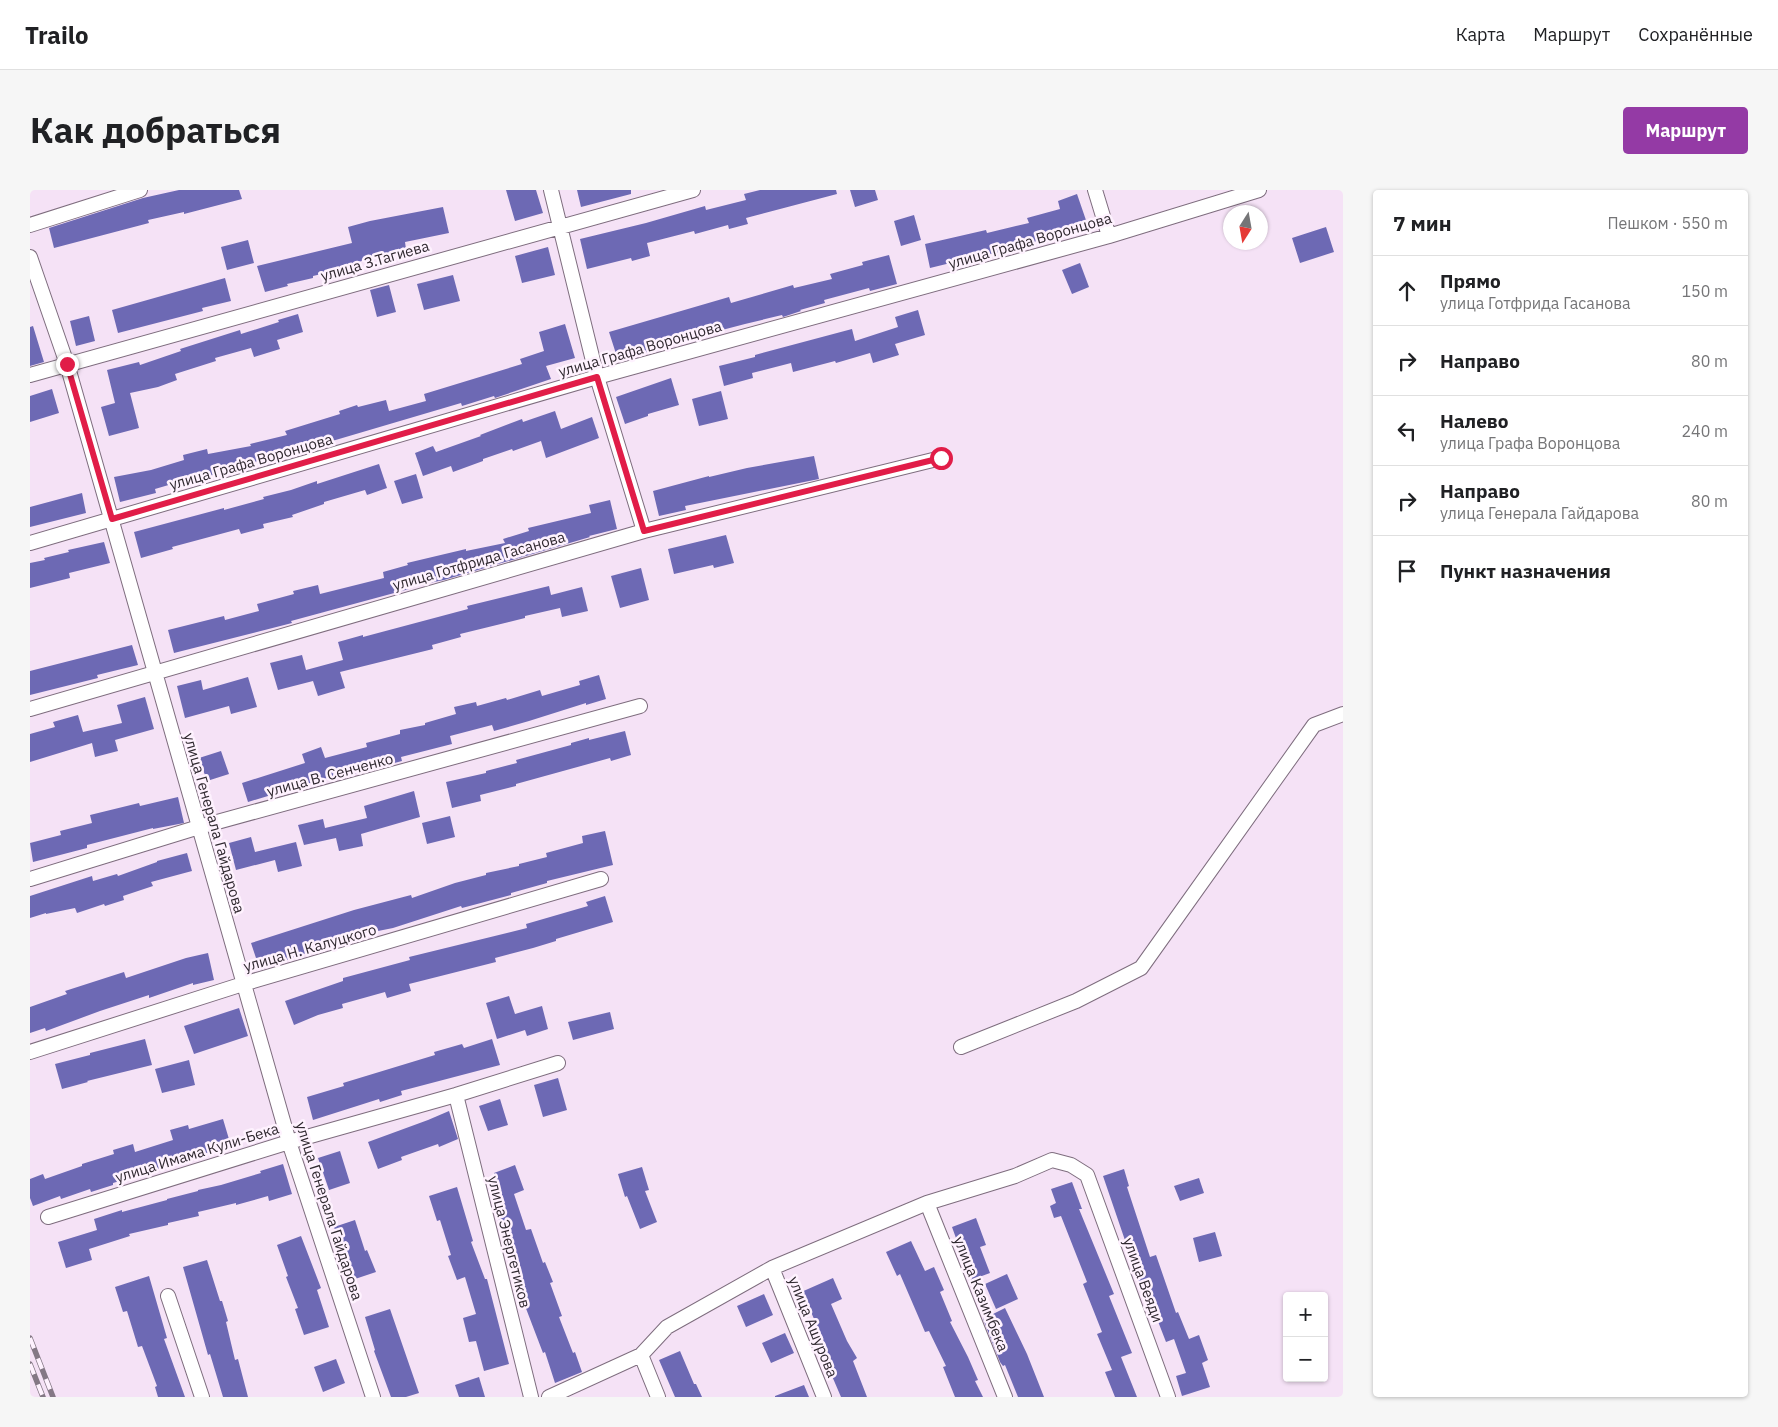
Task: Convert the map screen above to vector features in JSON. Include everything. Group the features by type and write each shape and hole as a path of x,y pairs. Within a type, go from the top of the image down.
{"street":[{"path":"30,225 140,190"},
{"path":"552,190 597,377 644,531"},
{"name":"улица З.Тагиева","path":"30,375 693,190"},
{"path":"1095,190 1109,236"},
{"name":"улица Графа Воронцова","path":"30,543 597,377 1109,236 1259,190"},
{"name":"улица Генерала Гайдарова","path":"30,257 67,364 289,1142 373,1397"},
{"name":"улица Готфрида Гасанова","path":"30,709 644,531 941,458"},
{"name":"улица В. Сенченко","path":"30,879 199,828 640,706"},
{"path":"961,1048 1076,1001 1141,968 1314,725 1343,714"},
{"name":"улица Н. Калуцкого","path":"30,1052 243,984 601,879"},
{"name":"улица Имама Кули-Бека","path":"48,1217 289,1142 456,1095 558,1063"},
{"name":"улица Энергетиков","path":"456,1095 531,1397"},
{"name":"улица Веяди","path":"927,1203 1015,1176 1052,1160 1071,1165 1087,1175 1168,1397"},
{"path":"549,1397 641,1356 667,1327 772,1268 927,1203"},
{"name":"улица Казимбека","path":"927,1203 1005,1397"},
{"name":"улица Ашурова","path":"772,1268 824,1397"},
{"path":"168,1296 202,1397"},
{"path":"641,1356 658,1397"}],"building":[{"path":"179,190 239,190 242,199 184,214 184,212 148,220 149,223 54,248 49,228 143,198"},
{"path":"506,190 536,190 543,213 515,221"},
{"path":"577,190 631,190 631,194 581,207"},
{"path":"760,190 836,190 837,194 746,218 748,224 729,229 728,225 695,234 694,231 647,243 650,256 632,261 631,258 587,269 580,239 705,206 706,210 746,200 744,194"},
{"path":"850,190 875,190 878,200 855,207"},
{"path":"1077,194 1088,226 1023,245 1024,249 1001,255 1001,252 971,258 930,268 925,244 986,230 987,233 1029,223 1027,218 1060,209 1058,201"},
{"path":"443,207 449,233 405,242 406,249 347,265 347,268 313,276 313,278 287,284 288,286 265,292 257,266 352,243 348,227"},
{"path":"914,215 921,240 901,246 894,221"},
{"path":"1326,227 1334,252 1300,263 1292,238"},
{"path":"248,240 254,263 227,270 221,247"},
{"path":"548,247 555,275 522,283 515,256"},
{"path":"889,255 897,284 870,291 869,288 824,300 825,303 783,317 782,315 745,324 618,360 609,332 729,297 731,303 793,285 794,288 832,279 830,274 863,265 862,262"},
{"path":"1080,263 1089,287 1072,294 1062,270"},
{"path":"453,275 460,301 424,310 417,284"},
{"path":"225,278 231,301 202,308 203,311 118,333 112,310"},
{"path":"389,285 396,312 377,317 370,290"},
{"path":"918,310 925,335 895,344 899,355 873,363 870,353 836,363 835,361 793,372 791,363 752,373 753,378 724,386 719,366 852,329 855,341 898,327 895,317"},
{"path":"298,314 303,332 277,340 280,349 254,357 251,348 215,358 216,361 175,374 177,380 158,387 130,393 139,428 109,436 101,407 115,403 107,370 139,362 140,365 181,351 180,349 240,330 241,334"},
{"path":"89,316 95,341 76,346 70,321"},
{"path":"565,324 575,358 546,366 551,379 495,398 494,396 462,406 461,403 278,457 212,471 213,475 189,481 189,479 155,489 156,493 120,502 114,477 151,470 184,460 183,455 207,449 208,454 251,446 250,444 287,435 285,431 340,414 339,411 357,405 358,407 386,400 389,411 426,401 424,394 522,364 520,359 544,351 539,332"},
{"path":"33,326 44,362 30,366 30,327"},
{"path":"671,378 679,405 648,414 648,416 625,424 616,397"},
{"path":"52,389 59,413 30,422 30,396"},
{"path":"721,391 728,419 699,426 692,399"},
{"path":"555,411 561,429 592,417 599,438 546,458 541,441 483,459 483,461 453,472 451,466 423,476 415,453 433,446 436,452 522,419 523,422"},
{"path":"814,456 819,479 685,506 686,510 659,516 653,491 709,476"},
{"path":"379,464 387,488 367,495 365,490 324,502 324,504 292,515 293,517 263,524 264,528 241,534 239,529 172,547 173,549 141,558 134,532 264,499 263,497 317,481 317,484"},
{"path":"416,474 423,498 402,504 394,481"},
{"path":"82,493 86,513 30,527 30,507"},
{"path":"610,500 617,529 444,580 409,587 409,589 291,621 292,623 174,653 168,630 224,616 225,620 259,611 257,604 294,594 293,591 318,585 320,594 384,578 383,572 408,565 407,563 466,549 466,551 505,543 503,539 529,531 528,528 591,513 589,505"},
{"path":"726,535 734,563 714,568 713,565 674,574 668,549"},
{"path":"104,542 110,563 69,573 70,578 30,588 30,563 69,552 68,550"},
{"path":"641,568 649,600 620,608 611,576"},
{"path":"549,586 551,595 582,587 588,611 562,617 560,608 460,634 461,637 432,645 433,649 340,672 345,688 318,696 313,681 278,690 270,663 302,655 306,670 343,660 338,642 468,609 467,606"},
{"path":"132,645 138,665 97,675 98,678 30,695 30,671"},
{"path":"599,675 606,699 586,705 586,703 494,731 492,725 450,736 452,744 401,757 402,761 341,777 340,774 248,802 242,783 305,763 302,754 321,747 325,758 367,747 366,743 400,734 400,730 425,725 425,723 456,714 454,707 476,702 477,706 506,698 507,700 540,690 542,696 580,685 579,681"},
{"path":"248,677 257,707 231,714 229,706 185,718 177,686 201,680 203,690"},
{"path":"145,697 154,729 115,740 118,751 95,757 92,743 30,762 30,734 55,727 53,722 78,715 83,732 122,723 117,705"},
{"path":"625,731 631,755 611,761 610,758 516,784 516,786 480,795 481,801 452,808 446,782 486,773 486,771 517,763 516,760 571,745 571,743"},
{"path":"221,751 229,774 207,781 199,758"},
{"path":"414,791 420,817 361,834 363,846 339,851 336,838 304,845 298,825 323,819 325,828 367,818 364,806"},
{"path":"178,797 184,823 153,828 87,845 87,848 33,862 30,843 61,835 60,831 92,823 90,815 139,803 140,806"},
{"path":"450,816 455,837 427,844 422,823"},
{"path":"605,831 613,865 547,881 547,883 511,893 511,895 462,908 461,906 393,928 368,933 328,945 260,970 251,943 354,910 411,895 412,898 455,883 486,875 486,873 519,866 519,864 547,857 546,853 583,843 582,836"},
{"path":"251,837 255,852 296,842 302,866 278,872 275,860 236,870 229,843"},
{"path":"187,853 192,871 151,882 153,886 123,896 124,900 77,913 75,908 30,918 30,896 92,876 93,881 117,874 118,876 157,861"},
{"path":"605,896 613,922 556,939 556,941 495,958 496,962 409,984 411,991 387,998 385,992 342,1004 343,1008 318,1015 294,1025 285,1001 343,981 343,978 410,960 409,957 527,928 526,924 588,906 586,902"},
{"path":"208,953 214,980 193,985 193,983 149,998 149,995 46,1031 45,1028 30,1033 30,1007 67,994 65,991 124,972 126,978 186,958"},
{"path":"509,996 515,1014 542,1006 548,1029 527,1036 525,1030 497,1039 486,1003"},
{"path":"239,1008 248,1036 194,1054 184,1026"},
{"path":"610,1012 614,1029 573,1040 568,1022"},
{"path":"145,1039 152,1065 62,1089 55,1064"},
{"path":"492,1039 500,1065 401,1091 402,1095 380,1102 379,1099 313,1120 307,1097 344,1086 343,1083 435,1055 434,1052 462,1044 464,1048"},
{"path":"189,1060 195,1085 162,1093 155,1069"},
{"path":"558,1078 567,1110 543,1117 534,1085"},
{"path":"500,1099 508,1125 488,1131 479,1106"},
{"path":"449,1111 458,1139 439,1147 438,1144 401,1157 402,1160 378,1169 368,1142"},
{"path":"223,1119 231,1146 169,1164 169,1166 113,1183 113,1185 91,1192 90,1189 61,1199 60,1196 33,1206 30,1198 30,1179 43,1174 45,1179 114,1154 113,1150 133,1144 135,1152 173,1140 170,1130 188,1125 189,1129"},
{"path":"340,1151 350,1183 329,1190 318,1158"},
{"path":"283,1164 292,1194 269,1201 268,1196 236,1205 236,1203 198,1212 199,1216 129,1234 130,1236 89,1249 92,1260 66,1268 58,1242 97,1230 94,1219 221,1185"},
{"path":"515,1165 524,1190 514,1194 526,1230 531,1229 543,1263 545,1262 553,1282 550,1283 562,1316 559,1317 582,1372 555,1383 545,1352 543,1353 522,1298 525,1297 510,1262 502,1238 505,1237 494,1207 505,1203 494,1173"},
{"path":"642,1167 649,1190 645,1191 657,1222 640,1229 627,1196 625,1197 618,1174"},
{"path":"1124,1169 1129,1186 1127,1187 1150,1257 1156,1255 1176,1313 1178,1312 1189,1339 1199,1335 1208,1360 1202,1363 1210,1387 1182,1396 1176,1376 1186,1373 1174,1339 1166,1342 1154,1311 1152,1312 1141,1282 1139,1282 1103,1176"},
{"path":"1199,1178 1204,1193 1180,1201 1174,1186"},
{"path":"1072,1182 1082,1209 1079,1209 1114,1294 1109,1296 1132,1353 1121,1357 1137,1397 1115,1397 1105,1372 1112,1370 1097,1334 1102,1332 1083,1284 1087,1282 1061,1216 1054,1218 1050,1206 1056,1203 1051,1189"},
{"path":"457,1187 473,1241 471,1242 485,1279 487,1279 509,1364 484,1371 476,1341 469,1342 463,1318 476,1314 465,1277 457,1280 448,1256 451,1255 440,1220 437,1221 429,1196"},
{"path":"976,1218 986,1245 980,1247 990,1273 971,1280 952,1227"},
{"path":"355,1220 365,1251 367,1250 376,1272 352,1280 334,1227"},
{"path":"1215,1232 1222,1256 1199,1262 1193,1238"},
{"path":"301,1236 321,1288 317,1290 329,1327 304,1335 295,1309 298,1308 286,1277 288,1276 277,1245"},
{"path":"911,1241 925,1271 934,1267 944,1290 940,1292 952,1321 950,1322 968,1357 978,1380 975,1381 983,1397 955,1397 943,1367 946,1366 929,1331 925,1332 900,1274 897,1276 886,1252"},
{"path":"207,1260 228,1321 226,1322 235,1360 238,1359 248,1397 223,1397 210,1354 208,1355 183,1267"},
{"path":"1007,1274 1018,1299 996,1309 985,1284"},
{"path":"149,1276 167,1338 164,1339 185,1397 158,1397 155,1387 157,1386 142,1346 138,1347 127,1311 123,1312 115,1287"},
{"path":"833,1278 842,1299 831,1304 847,1341 857,1358 853,1361 867,1397 841,1397 832,1376 835,1374 824,1353 828,1351 811,1312 809,1313 799,1293"},
{"path":"764,1294 773,1315 746,1327 737,1306"},
{"path":"1005,1308 1027,1354 1044,1397 1018,1397 1005,1365 1003,1366 1000,1362 983,1319"},
{"path":"390,1309 419,1393 406,1397 391,1397 374,1351 365,1317"},
{"path":"785,1333 794,1353 771,1363 762,1343"},
{"path":"680,1351 694,1384 696,1384 702,1397 675,1397 659,1360"},
{"path":"336,1359 345,1383 323,1392 314,1367"},
{"path":"479,1377 485,1397 459,1397 455,1385"},
{"path":"804,1385 809,1397 775,1397 775,1396"}],"railway":[{"path":"30,1338 53,1397"},
{"path":"30,1364 43,1397"}],"route":[{"path":"67,364 112,519 597,377 644,531 941,458"}]}
